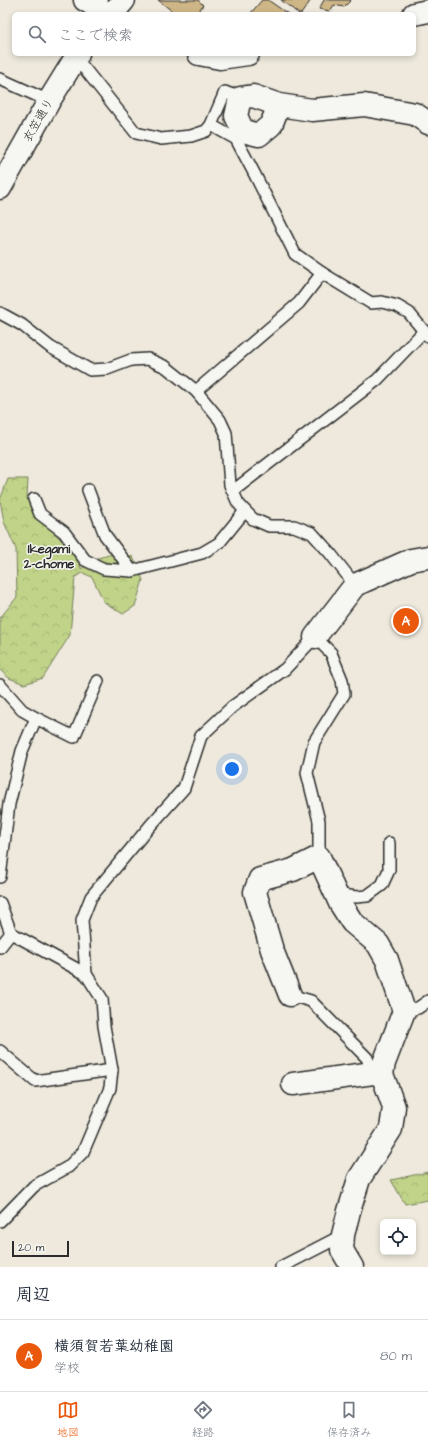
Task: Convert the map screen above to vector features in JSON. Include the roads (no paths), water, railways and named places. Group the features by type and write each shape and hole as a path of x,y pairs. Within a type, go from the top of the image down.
{"street":[{"path":"85,0 106,12"},
{"path":"114,12 124,0"},
{"path":"416,13 428,9"},
{"name":"衣笠通り","path":"0,188 49,100 77,56"},
{"path":"210,56 220,58 234,56"},
{"path":"279,105 271,125 259,135 243,131 236,116 240,98 252,96 279,105 312,110 364,106 415,114 428,122"},
{"path":"315,637 355,585 411,560 428,557"},
{"path":"290,995 272,950 255,892 260,879 293,870 319,857 336,894 352,922 378,944 387,960 404,1011 384,1063 378,1074"},
{"path":"293,1084 378,1074"},
{"path":"352,1267 342,1250 343,1235 349,1210 359,1179 390,1129 394,1108 378,1074"}],"lane":[{"path":"426,0 428,9"},
{"path":"77,56 136,133 161,139 191,136 206,131 211,125 225,92 240,98"},
{"path":"0,80 49,100"},
{"path":"211,125 236,139 295,254 322,273 371,303 382,302 397,306 409,313 426,334 377,380 233,490"},
{"path":"196,391 299,303 322,273"},
{"path":"0,313 22,325 50,347 90,370 107,369 131,360 148,359 166,367 196,391 220,420 226,433 230,484 238,503 253,519 269,526 294,526 312,533 355,585"},
{"path":"88,490 106,535 132,571"},
{"path":"34,499 40,514 64,532 85,560 104,569 132,571 202,553 219,543 246,511"},
{"path":"0,1221 34,1186 68,1167 83,1152 110,1088 112,1070 104,1026 102,999 86,974 82,920 91,897 150,826 184,788 201,736 232,706 285,668 315,637 331,653 342,680 344,694 314,742 307,773 319,821 319,857"},
{"path":"0,685 22,710 74,737 98,681"},
{"path":"0,877 9,804 22,751 36,718"},
{"path":"336,894 356,897 367,896 382,885 389,870 389,844"},
{"path":"0,903 11,933 86,974"},
{"path":"0,947 11,933"},
{"path":"290,995 310,1002 367,1058 378,1074"},
{"path":"404,1011 418,1008 428,1001"},
{"path":"0,1050 35,1081 112,1070"},
{"path":"281,1267 343,1235"}],"place":[{"name":"横須賀若葉幼稚園","path":"406,621"}],"district":[{"name":"Ikegami 2-chome","path":"49,556"}]}
